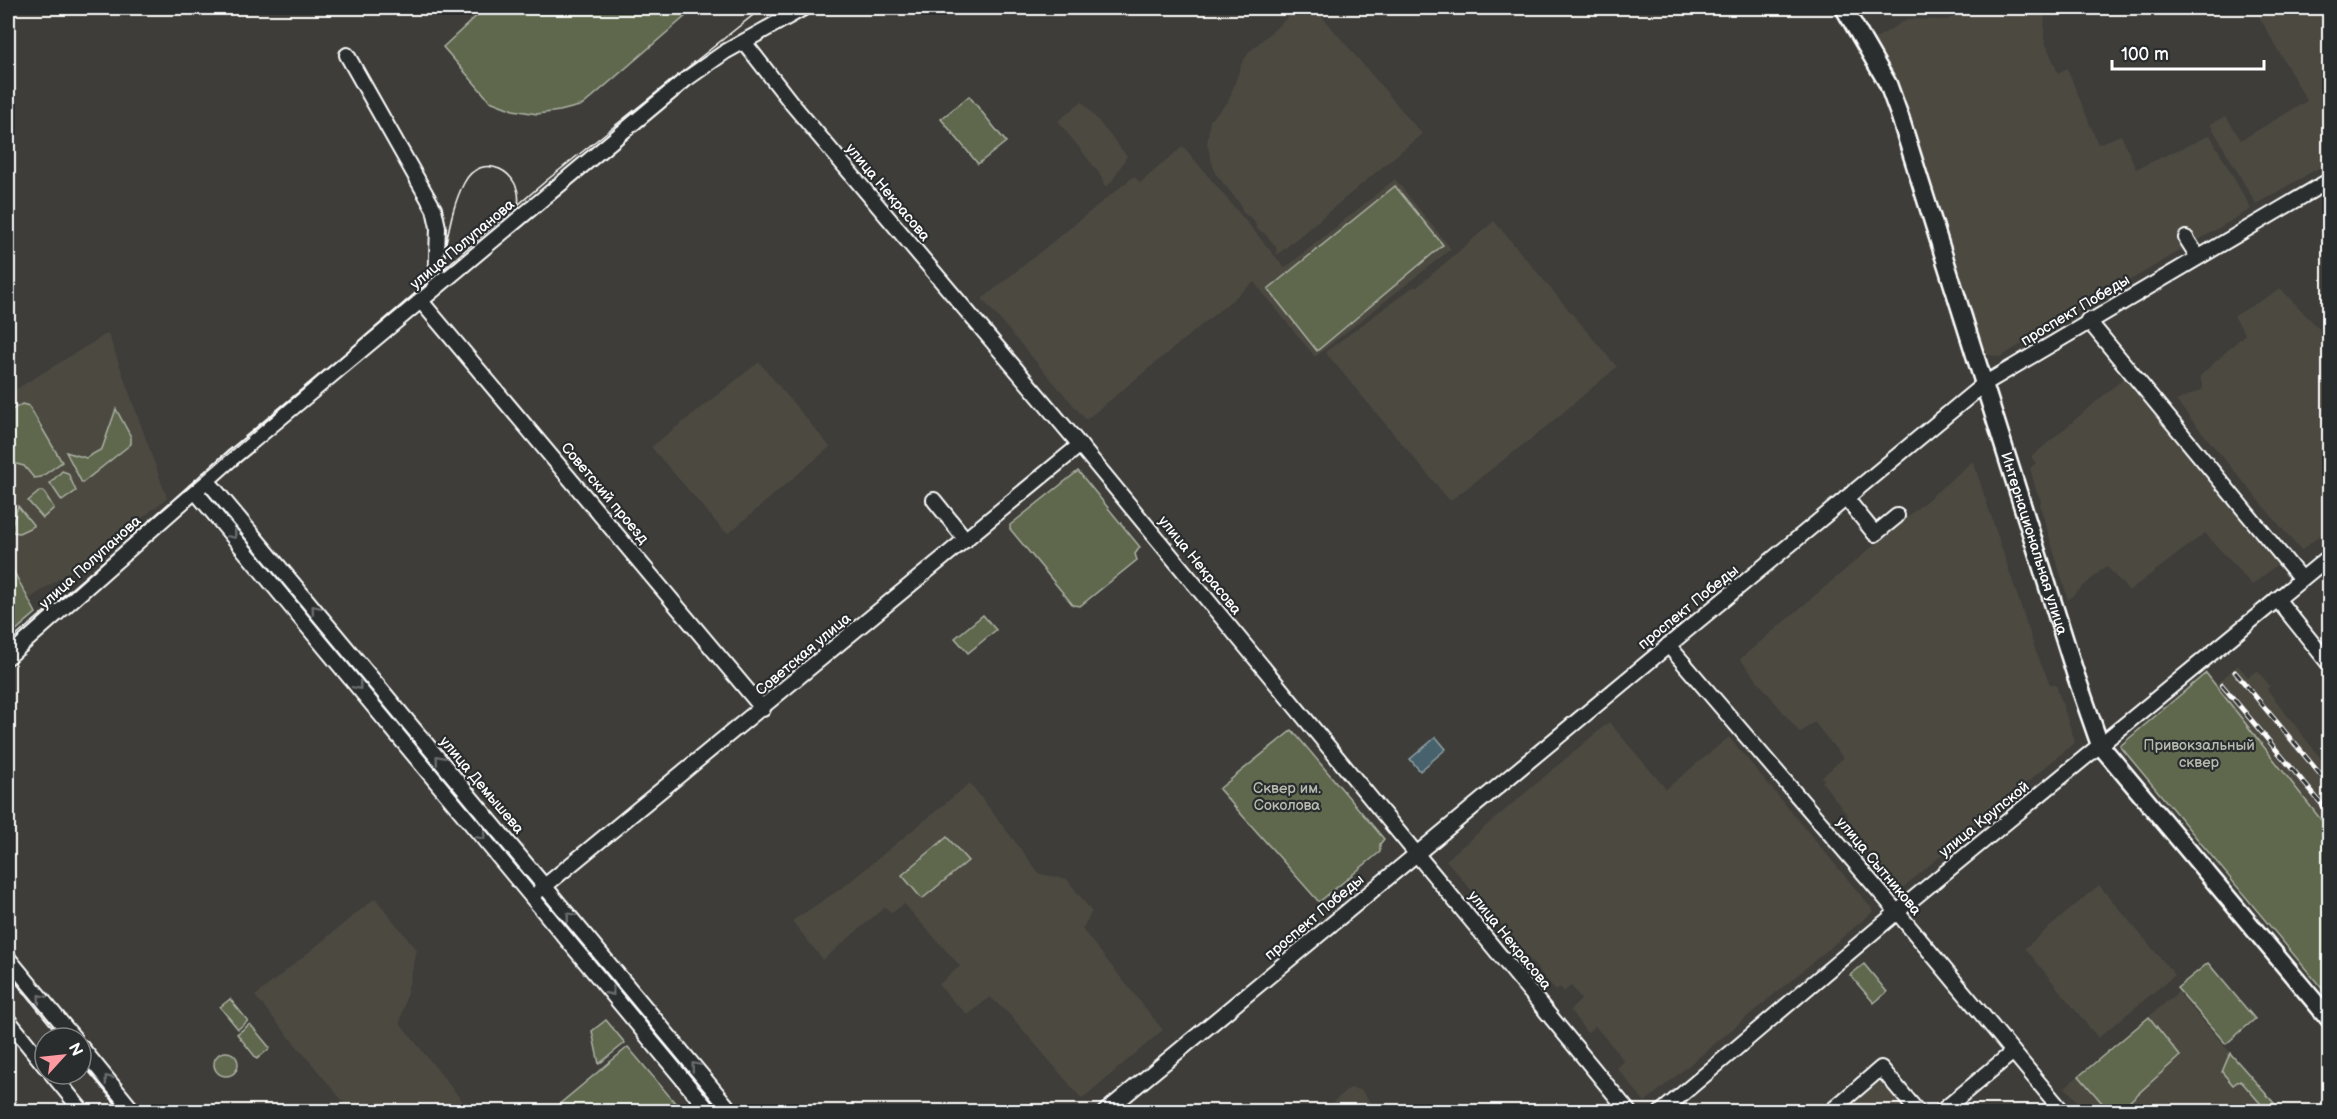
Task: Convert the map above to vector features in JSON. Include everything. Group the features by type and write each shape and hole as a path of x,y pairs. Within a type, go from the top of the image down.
{"main road":[{"name":"Интернациональная улица","path":"1844,8 1888,84 2100,745 2330,1020"}],"street":[{"name":"улица Полупанова","path":"8,657 207,480 436,286 685,80 725,52 804,8"},
{"name":"улица Некрасова","path":"744,42 793,105 1080,445 1418,853 1629,1112"},
{"path":"347,55 434,209 438,227 436,286"},
{"name":"проспект Победы","path":"1105,1112 1984,384 2088,320 2330,180"},
{"path":"2186,238 2198,256"},
{"name":"Советский проезд","path":"420,300 763,708"},
{"path":"2088,320 2301,579"},
{"name":"Советская улица","path":"534,898 544,885 763,708 1080,445"},
{"name":"улица Демышева","path":"207,480 732,1112"},
{"path":"195,491 710,1112"},
{"path":"1846,498 1875,534 1897,516"},
{"path":"934,500 966,540"},
{"name":"улица Крупской","path":"1661,1112 1897,912 2330,556"},
{"path":"287,600 299,591"},
{"path":"2277,599 2330,665"},
{"name":"улица Сытникова","path":"1668,645 1897,912 2063,1112"},
{"path":"8,958 64,1026"},
{"path":"8,1020 33,1051"},
{"path":"1941,1112 2013,1052"},
{"path":"93,1062 134,1112"},
{"path":"1830,1112 1881,1068 1918,1112"},
{"path":"61,1086 82,1112"}],"shaded area":[{"path":"1298,8 1315,8 1422,134 1277,255 1276,247 1265,234 1257,229 1254,220 1243,213 1240,204 1215,173 1207,144 1210,120 1228,102 1242,63 1249,52"},
{"path":"1969,8 2045,8 2044,39 2058,73 2067,68 2098,144 2121,135 2136,169 2210,135 2251,209 2000,357 1977,353 1890,70 1871,41 1907,19 1947,20"},
{"path":"2269,8 2329,8 2329,162 2256,204 2210,124 2226,116 2241,140 2307,101 2259,17"},
{"path":"1082,101 1127,156 1111,183 1105,187 1099,173 1058,121"},
{"path":"1183,146 1285,268 1395,179 1451,249 1315,357 1254,282 1086,420 982,299 1134,176 1140,183"},
{"path":"1494,221 1617,367 1540,432 1450,501 1325,352 1413,287 1417,287"},
{"path":"2281,289 2327,337 2329,335 2329,528 2301,551 2176,401 2203,389 2200,376 2245,334 2234,316"},
{"path":"108,333 167,498 105,548 22,604 8,575 8,394"},
{"path":"759,362 830,447 729,533 723,530 651,447"},
{"path":"2124,378 2279,563 2252,585 2205,533 2129,591 2106,566 2068,600 2030,468 2036,463 2031,457"},
{"path":"1973,461 2036,652 2050,684 2056,685 2075,742 1899,891 1854,838 1858,833 1822,782 1824,780 1822,777 1843,758 1814,722 1800,733 1740,659"},
{"path":"2238,665 2248,677 2257,670 2270,686 2267,689 2329,769 2329,831 2215,685"},
{"path":"1609,722 1666,789 1729,737 1874,911 1645,1102 1617,1068 1624,1061 1613,1047 1595,1026 1587,1033 1570,1010 1581,1000 1577,993 1571,986 1564,992 1560,987 1556,991 1446,860"},
{"path":"970,783 1040,874 1067,879 1092,912 1082,929 1163,1030 1082,1099 1011,1016 990,997 968,1015 938,985 960,966 904,904 892,913 885,907 823,960 792,921 842,888"},
{"path":"2099,885 2175,975 2098,1038 2025,948"},
{"path":"375,898 417,950 400,1023 464,1103 454,1111 351,1111 255,996"},
{"path":"2178,992 2281,1111 2086,1111 2065,1087"},
{"path":"1882,1076 1911,1112 1843,1112"},
{"path":"1350,1088 1361,1090 1378,1111 1322,1111"}],"green space":[{"path":"485,8 695,8 583,105 537,114 513,110 490,101 443,47"},
{"path":"969,96 1006,142 978,164 941,119"},
{"path":"1395,186 1443,245 1317,351 1268,289"},
{"path":"22,404 29,406 62,462 41,477 34,478 24,466 8,462 8,412"},
{"path":"116,409 131,437 131,444 82,483 66,452 86,458 102,449"},
{"path":"62,471 68,473 76,491 62,501 50,483"},
{"path":"1078,471 1140,547 1135,554 1137,560 1080,606 1073,605 1010,529 1010,525"},
{"path":"40,491 44,492 54,508 43,518 28,501"},
{"path":"218,503 291,590 286,591 219,509"},
{"path":"18,506 34,526 19,533 13,532 11,528"},
{"path":"8,561 36,613 8,637"},
{"path":"299,601 533,883 529,883 297,605"},
{"path":"983,615 996,630 968,653 955,638"},
{"name":"Привокзальный сквер","path":"2206,673 2329,830 2329,997 2120,746"},
{"name":"Сквер им. Соколова","path":"1292,730 1384,839 1380,844 1380,852 1319,902 1219,789"},
{"path":"947,837 968,861 922,899 902,875"},
{"path":"545,896 726,1111 717,1111 544,902"},
{"path":"2208,963 2255,1019 2226,1044 2177,988"},
{"path":"1864,964 1887,992 1874,1003 1850,975"},
{"path":"230,999 248,1021 238,1029 220,1007"},
{"path":"2149,1017 2180,1056 2119,1111 2109,1111 2079,1076"},
{"path":"606,1020 625,1043 599,1064 592,1031"},
{"path":"250,1024 270,1048 257,1059 237,1034"},
{"path":"628,1047 682,1111 551,1111"},
{"path":"226,1052 235,1055 238,1064 235,1073 226,1076 217,1073 214,1064 217,1055"},
{"path":"2230,1053 2281,1111 2267,1111 2240,1080 2233,1085 2222,1072"}],"water":[{"path":"1436,737 1446,749 1420,771 1410,759"}],"tram line":[{"path":"8,643 547,180 762,8"},
{"path":"439,273 455,204 471,173 480,168 500,169 514,183 518,194 518,206"},
{"path":"8,973 51,1026"},
{"path":"93,1077 122,1112"}],"railway":[{"path":"2235,672 2330,786"},
{"path":"2222,685 2330,814"}]}
